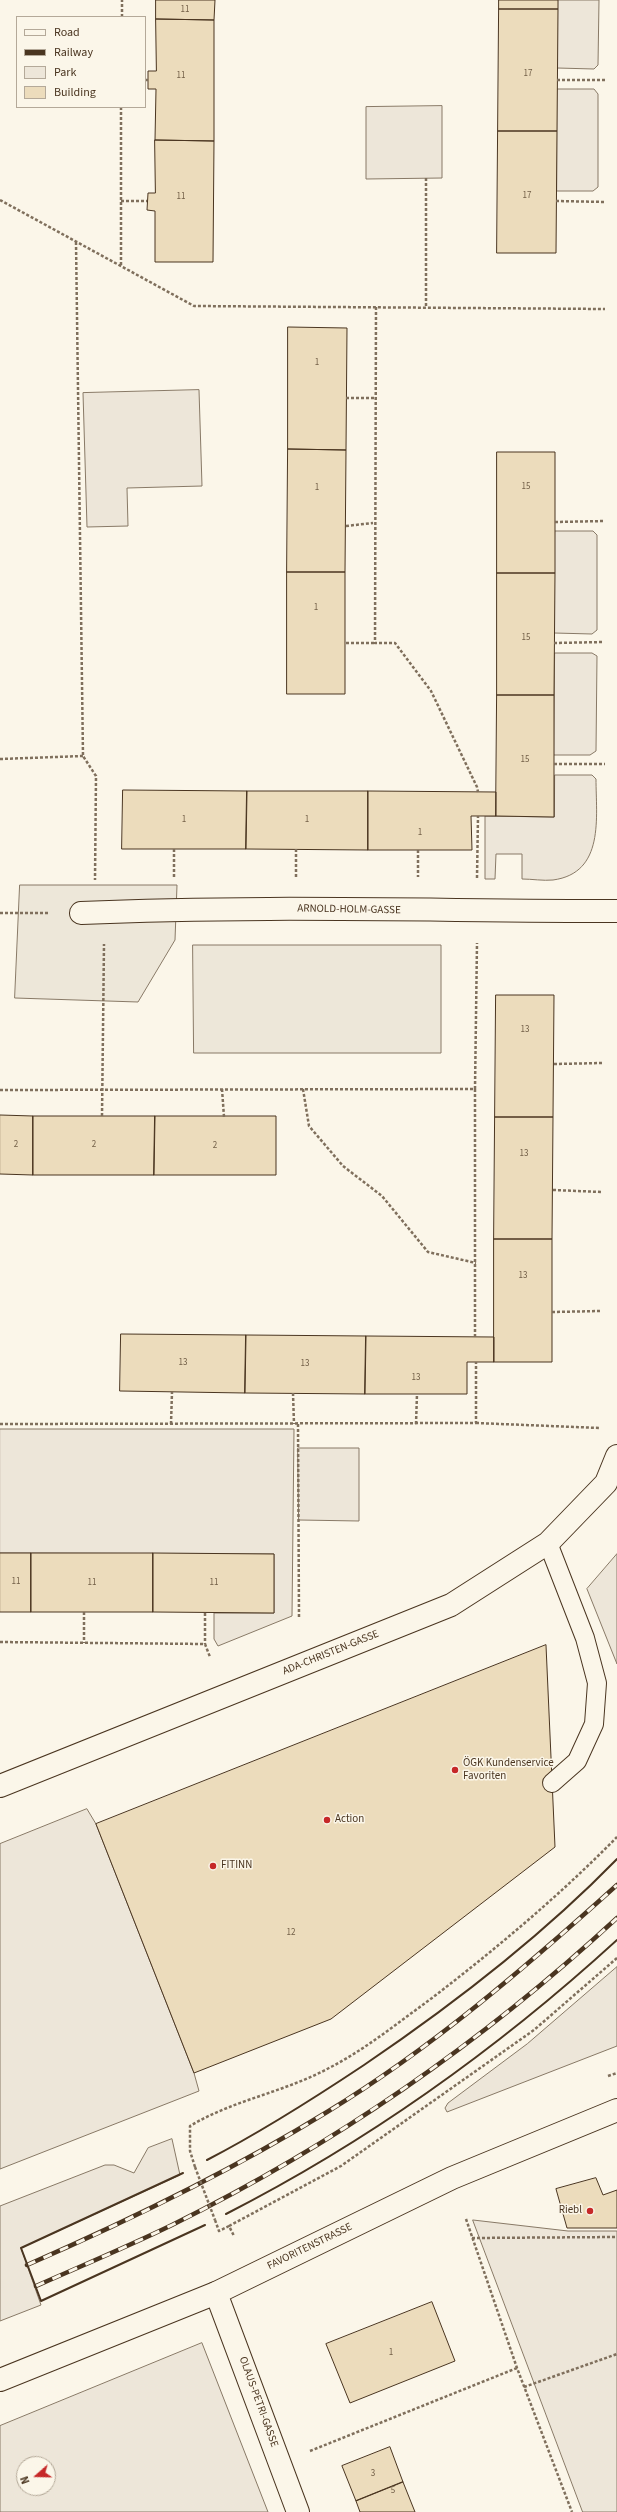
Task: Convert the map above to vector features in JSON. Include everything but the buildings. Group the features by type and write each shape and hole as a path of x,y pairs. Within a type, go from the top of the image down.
{"street":[{"name":"ARNOLD-HOLM-GASSE","path":"81,913 206,908 428,912 617,912"},
{"name":"ADA-CHRISTEN-GASSE","path":"0,1786 451,1605 548,1543 612,1486 617,1456"},
{"name":"FAVORITENSTRASSE","path":"0,2380 216,2293 452,2178 617,2110"},
{"name":"OLAUS-PETRI-GASSE","path":"216,2293 298,2512"}],"lane":[{"path":"548,1543 585,1638 597,1683 594,1724 577,1761 552,1783"}],"path":[{"path":"122,0 122,16"},
{"path":"557,80 607,80"},
{"path":"121,108 121,265"},
{"path":"426,178 426,308"},
{"path":"0,200 194,306 605,309"},
{"path":"121,201 147,201"},
{"path":"556,201 606,202"},
{"path":"76,242 83,756 96,776 95,880"},
{"path":"375,643 373,523 376,308"},
{"path":"346,398 374,398"},
{"path":"555,522 605,521"},
{"path":"346,526 373,523"},
{"path":"554,643 604,642"},
{"path":"346,643 395,643 431,691 478,792"},
{"path":"0,759 83,756"},
{"path":"554,764 605,764"},
{"path":"477,883 478,816"},
{"path":"174,849 174,880"},
{"path":"296,849 296,881"},
{"path":"102,1116 104,912"},
{"path":"0,913 81,913"},
{"path":"476,1337 475,1089 477,938"},
{"path":"554,1064 603,1063"},
{"path":"222,1089 224,1117"},
{"path":"303,1089 308,1126 343,1166 382,1196 428,1252 476,1263"},
{"path":"0,1090 475,1089"},
{"path":"553,1190 602,1192"},
{"path":"552,1312 601,1311"},
{"path":"476,1362 476,1423"},
{"path":"171,1424 172,1392"},
{"path":"294,1394 294,1424"},
{"path":"416,1424 417,1394"},
{"path":"0,1424 476,1423 604,1428"},
{"path":"298,1424 299,1620"},
{"path":"84,1612 84,1643"},
{"path":"205,1612 205,1644 210,1657"},
{"path":"0,1642 205,1644"},
{"path":"617,1838 537,1914 444,1989 360,2050 298,2083 218,2112 190,2126 190,2151 219,2231 341,2166 534,2030 617,1958"},
{"path":"466,2219 517,2368 572,2512"},
{"path":"229,2226 234,2236"},
{"path":"472,2238 617,2237"},
{"path":"524,2387 617,2354"},
{"path":"280,2463 517,2368"}],"green space":[{"path":"558,0 599,0 598,65 594,69 557,68"},
{"path":"557,89 594,89 598,94 598,187 593,191 557,191"},
{"path":"442,106 442,178 366,179 366,107"},
{"path":"199,390 202,486 127,488 128,526 87,527 83,393"},
{"path":"555,531 593,531 597,535 597,630 592,634 554,633"},
{"path":"555,653 592,653 597,656 596,751 590,755 554,755"},
{"path":"555,775 592,775 596,779 597,810 594,841 589,855 582,867 570,875 553,880 522,879 522,854 496,854 495,879 485,879 485,816 554,817"},
{"path":"0,1429 294,1429 292,1616 218,1646 214,1639 214,1613 274,1613 274,1554 0,1553"},
{"path":"298,1448 359,1448 359,1521 299,1520"},
{"path":"617,1554 617,1664 587,1589"},
{"path":"87,1809 96,1824 194,2073 199,2091 0,2169 0,1844"},
{"path":"617,1967 617,2046 447,2112 445,2108 448,2103 527,2044"},
{"path":"172,2139 180,2175 21,2248 41,2305 0,2321 0,2206 105,2165 114,2165 134,2173 148,2148"},
{"path":"473,2220 568,2231 617,2231 617,2512 583,2512"},
{"path":"202,2343 268,2512 0,2512 0,2426"}],"shaded area":[{"path":"20,885 177,885 175,940 138,1002 15,998"},
{"path":"193,945 441,945 441,1053 194,1053"}],"railway":[{"path":"27,2265 180,2194 291,2134 366,2087 441,2034 513,1976 617,1885"},
{"path":"36,2286 172,2225 232,2194 349,2125 461,2048 567,1963 617,1918"}],"wall":[{"path":"207,2160 267,2127 306,2103 398,2042 464,1994 558,1916 617,1859"},
{"path":"226,2214 330,2156 381,2124 430,2090 479,2055 526,2018 617,1940"},
{"path":"183,2173 21,2248 41,2301 205,2225"}],"place":[{"name":"ÖGK Kundenservice Favoriten","path":"455,1770"},
{"name":"Action","path":"327,1820"},
{"name":"FITINN","path":"213,1866"},
{"name":"Riebl","path":"590,2211"}]}
